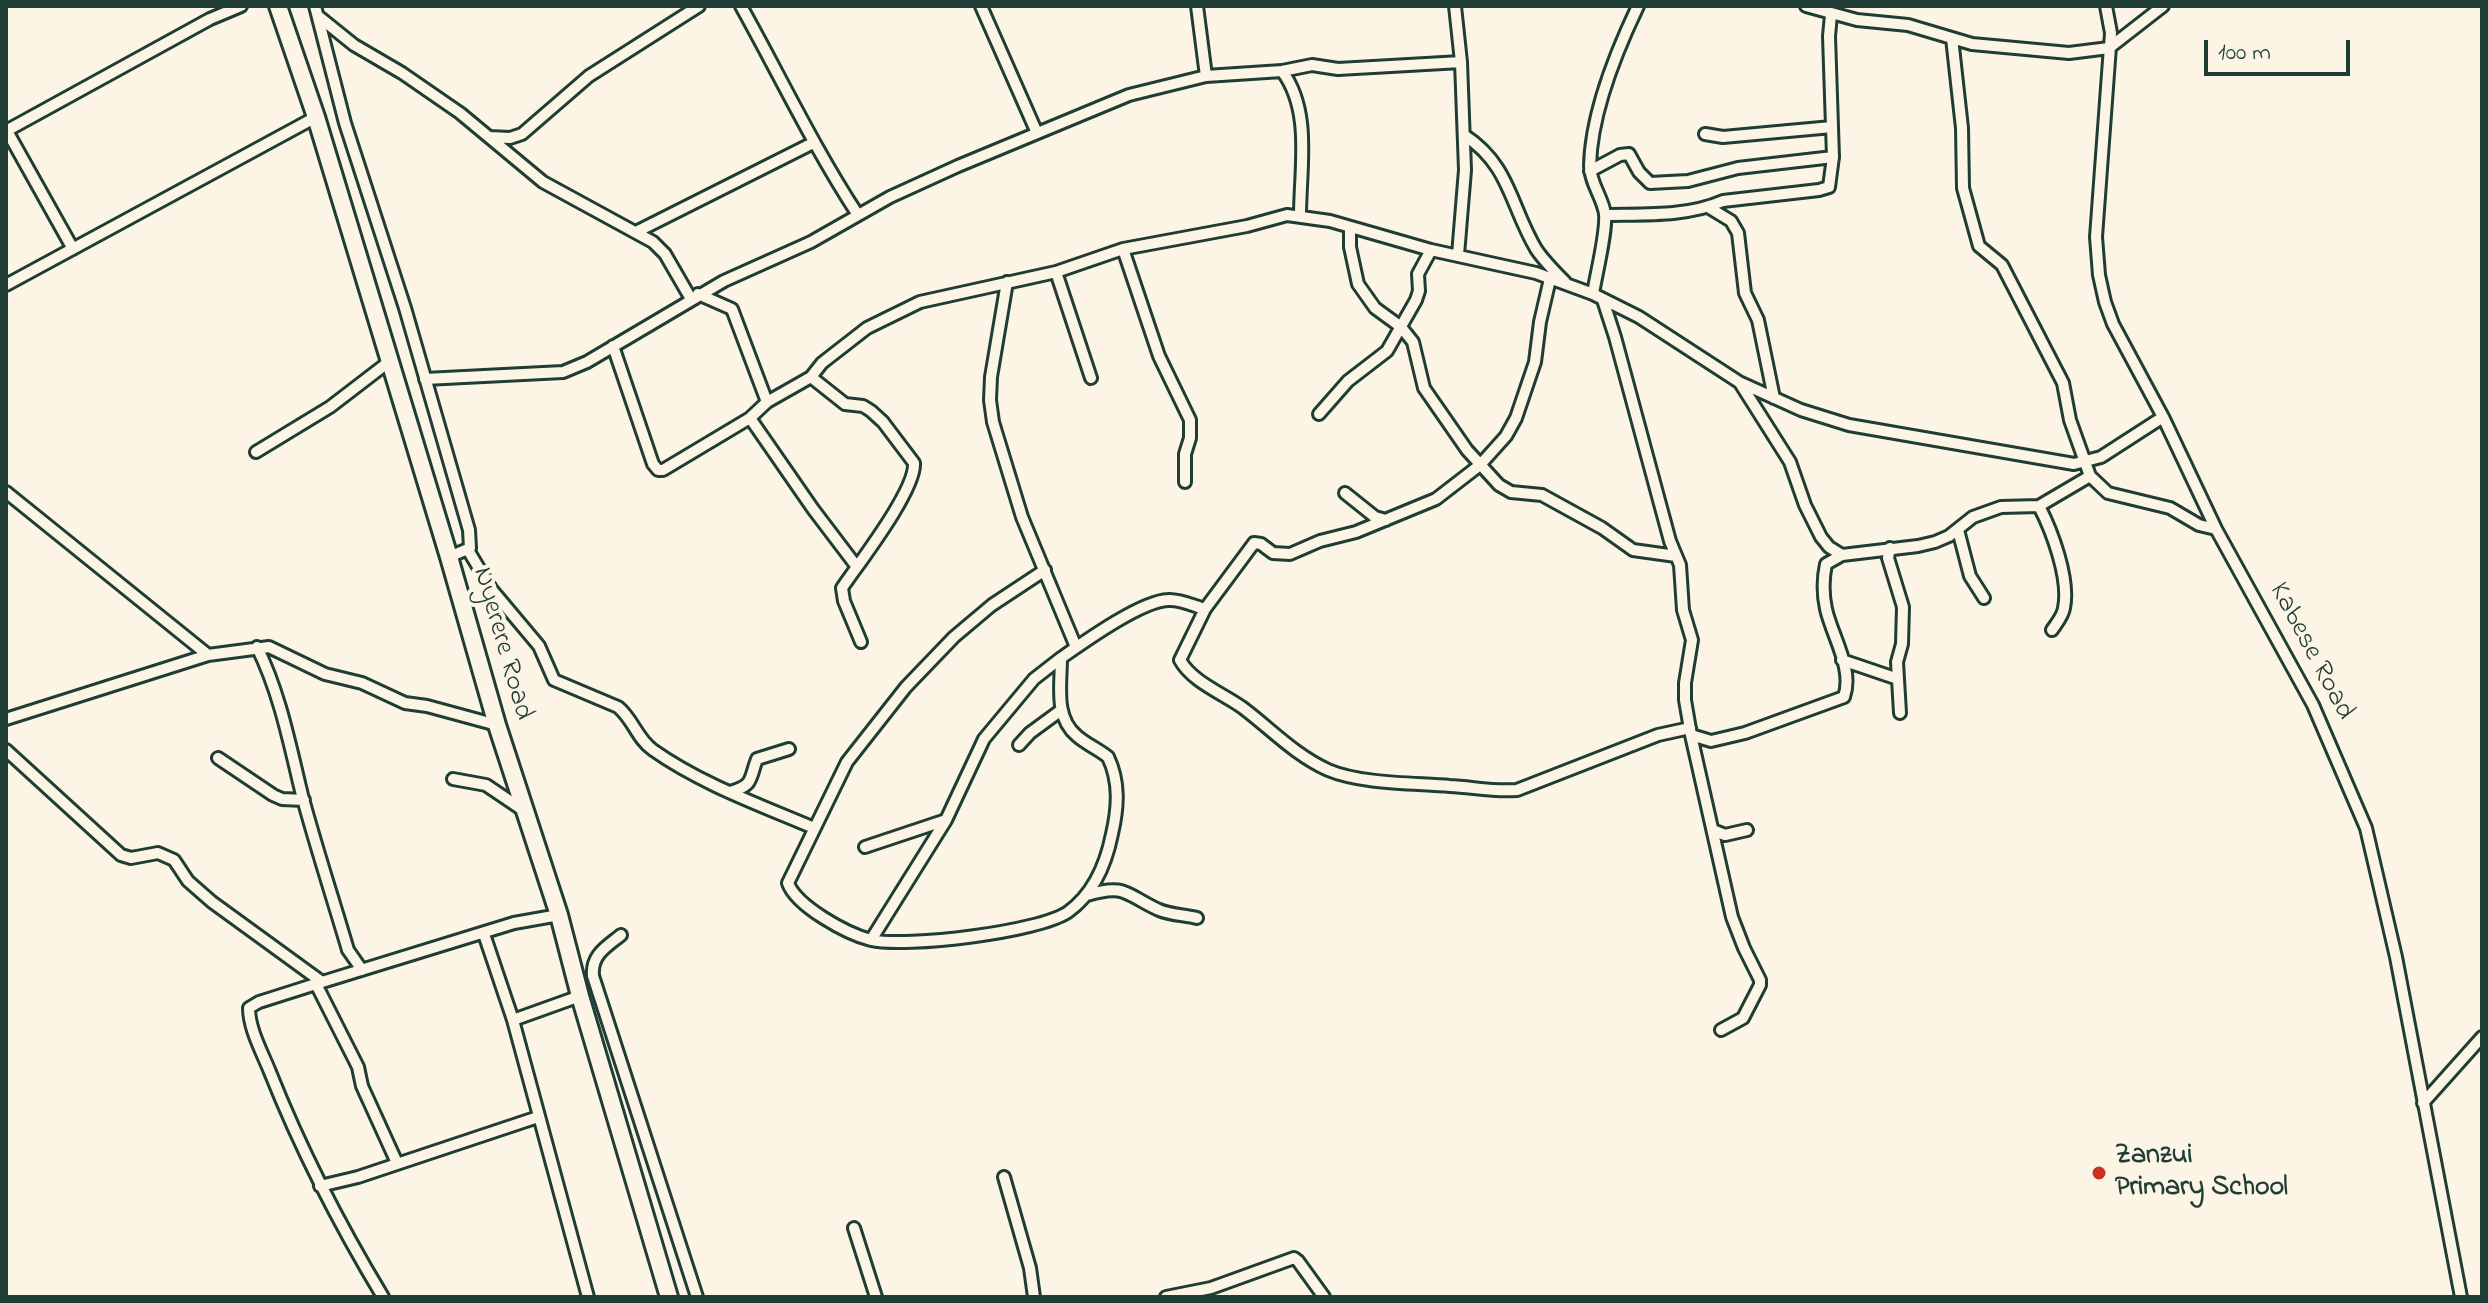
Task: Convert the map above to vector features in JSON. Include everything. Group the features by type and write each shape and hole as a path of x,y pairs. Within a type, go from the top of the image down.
{"highway":[{"name":"Nyerere Road","path":"278,6 316,117 497,725 559,915 669,1297"}],"street":[{"path":"73,249 6,131 210,19 241,6"},
{"path":"489,137 510,138 522,134 589,76 699,6"},
{"path":"741,6 779,73 813,143 858,215"},
{"path":"750,6 751,27"},
{"path":"981,6 1037,133"},
{"path":"1197,6 1206,76"},
{"path":"1455,6 1464,135 1464,191 1458,255"},
{"path":"1638,6 1607,86 1591,147 1590,171 1605,215 1598,297 1615,337 1681,573 1683,610 1692,640 1685,683 1691,732 1732,917 1760,980 1743,1018 1721,1030"},
{"path":"1806,6 1831,15 1908,25 1988,47 2069,53 2109,48 2163,6"},
{"name":"Kabese Road","path":"2106,6 2111,33 2097,222 2099,275 2113,324 2163,417 2216,529 2313,705 2366,828 2396,957 2461,1297"},
{"path":"316,11 354,45 460,113 543,182 574,202 653,242 665,254 694,297 732,309 767,402"},
{"path":"316,11 345,123 405,308 469,530 472,545 468,550 449,557"},
{"path":"1605,215 1643,216 1831,186 1831,15"},
{"path":"1952,38 1962,128 1963,188 1979,246 2002,265 2063,383 2070,420 2090,476 2108,493 2170,508 2199,525 2216,529"},
{"path":"425,379 563,372 694,297 811,242 890,197 1129,95 1206,76 1282,71 1312,65 1338,69 1461,62"},
{"path":"1282,71 1296,96 1301,113 1300,216"},
{"path":"6,285 316,117"},
{"path":"1705,134 1733,136 1832,127"},
{"path":"1464,135 1487,151 1497,165 1536,249 1567,285"},
{"path":"636,232 813,143"},
{"path":"1590,171 1620,155 1629,154 1646,180 1666,184 1752,166 1833,157"},
{"path":"1708,207 1731,221 1736,229 1745,293 1758,320 1774,398"},
{"path":"613,346 653,464 658,470 663,470 811,377 844,345 886,317 920,302 1056,272 1123,249 1247,226 1275,216 1300,216 1567,285 1639,317 1739,382 1801,410 1849,425 2034,458 2085,463 2101,457 2163,417"},
{"path":"1350,228 1350,247 1358,284 1375,308 1401,327 1413,342 1424,388 1480,465 1503,488 1511,492 1542,495 1602,528 1633,550 1676,556"},
{"path":"1123,249 1159,356 1190,420 1185,482"},
{"path":"1319,414 1348,381 1387,351 1419,291 1418,274 1431,250"},
{"path":"1056,272 1091,378"},
{"path":"1550,279 1535,362 1516,418 1506,436 1480,465 1436,499 1356,532 1320,541 1290,554 1273,553 1254,543 1205,609 1180,658 1184,667 1245,709 1282,743 1328,770 1412,784 1517,790 1658,735 1691,732 1705,740 1716,740 1772,725 1809,708 1840,700 1846,693 1842,660 1826,608 1826,564 1842,555 1927,544 1958,530 1973,517 2001,507 2039,506 2090,476"},
{"path":"1007,282 990,400 1006,468 1022,517 1076,647"},
{"path":"256,452 330,407 390,361"},
{"path":"811,377 845,404 863,406 871,411 914,463 914,471 903,496 842,588 861,642"},
{"path":"1739,382 1790,462 1805,505 1821,537 1842,555"},
{"path":"750,418 857,567"},
{"path":"6,492 208,655"},
{"path":"1345,493 1375,517 1386,520"},
{"path":"2039,506 2056,541 2063,589 2064,608 2052,630"},
{"path":"1958,530 1970,576 1984,598"},
{"path":"1890,548 1888,558 1903,607 1902,644 1897,662 1900,713"},
{"path":"468,550 500,601 539,646 554,680 571,690 618,707 625,712 650,748 678,766 814,828"},
{"path":"1045,570 992,605 954,637 906,687 847,762 788,883 790,888 796,898 817,913 871,940 917,941 1019,928 1051,921 1087,895 1106,889 1124,890 1162,911 1197,918"},
{"path":"871,940 946,820 984,739 1034,679 1103,629 1157,601 1175,600 1205,609"},
{"path":"257,647 280,708 348,950 362,970"},
{"path":"6,719 208,655 269,647 325,674 362,683 405,703 497,725"},
{"path":"1061,658 1060,711 1070,730 1108,757 1117,791 1116,817 1109,850 1087,895"},
{"path":"1842,660 1898,679"},
{"path":"1019,745 1060,711"},
{"path":"730,792 749,784 757,759 789,749"},
{"path":"6,750 121,855 131,858 158,853 174,860 188,881 212,902 319,983 397,1163"},
{"path":"218,758 273,795 282,799 304,800"},
{"path":"453,779 486,785 525,812"},
{"path":"865,847 946,820"},
{"path":"1715,831 1725,835 1747,830"},
{"path":"383,1297 320,1186 274,1082 248,1011 253,1004 319,983 514,923 559,915"},
{"path":"484,934 513,1020 588,1297"},
{"path":"621,935 598,953 592,965 593,976 697,1297"},
{"path":"513,1020 580,996"},
{"path":"2423,1103 2482,1037"},
{"path":"320,1186 358,1177 538,1117"},
{"path":"1004,1177 1030,1268 1034,1297"},
{"path":"854,1228 876,1297"},
{"path":"1166,1297 1211,1288 1294,1258 1324,1297"}],"place":[{"name":"Zanzui Primary School","path":"2099,1173"}]}
